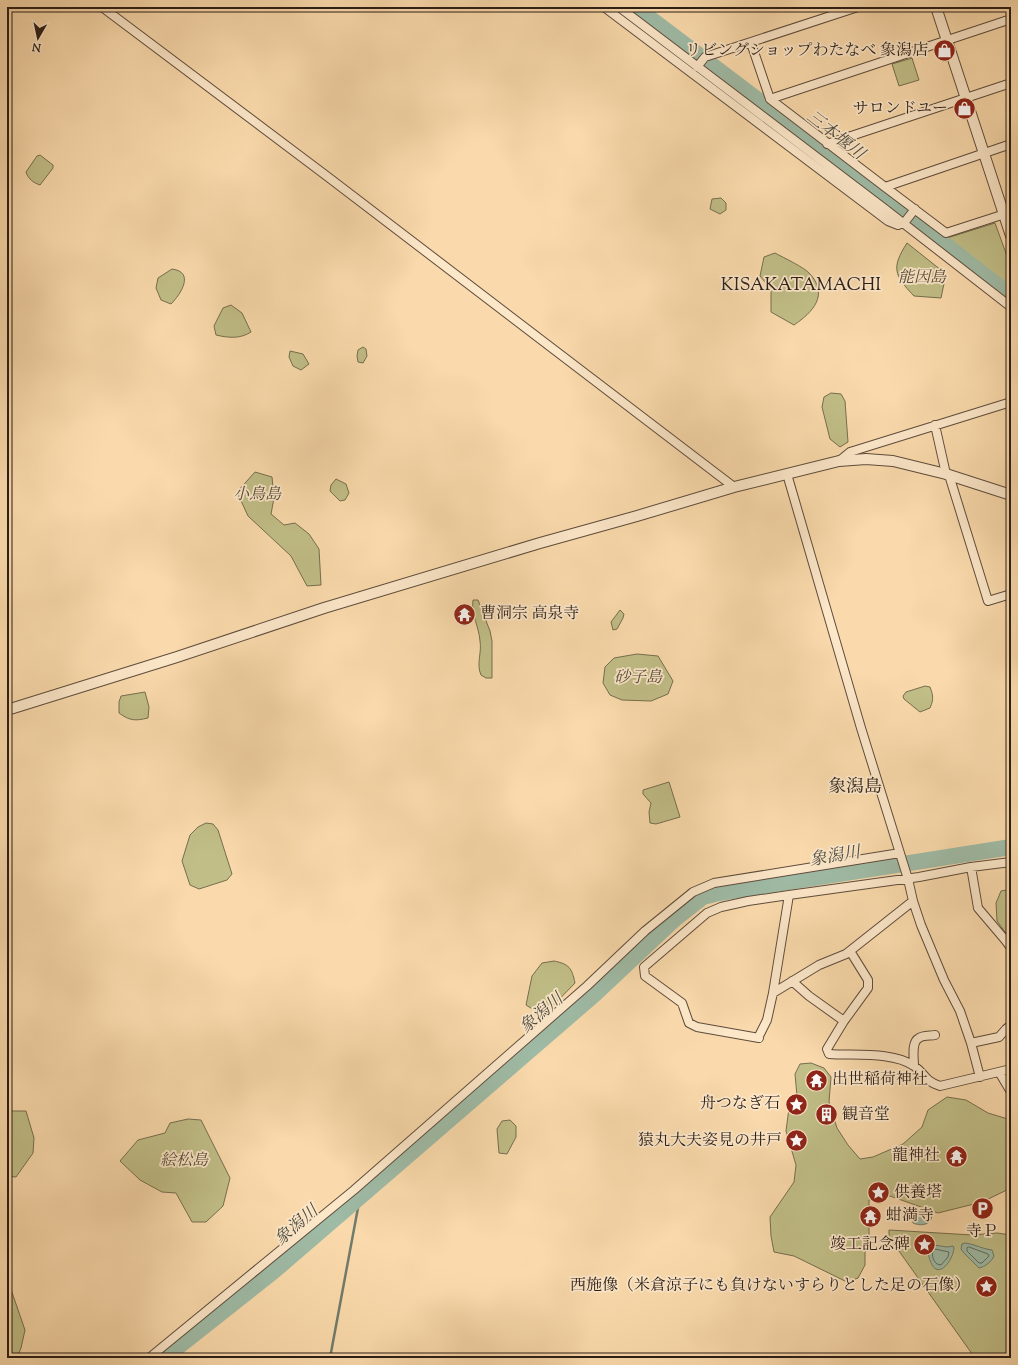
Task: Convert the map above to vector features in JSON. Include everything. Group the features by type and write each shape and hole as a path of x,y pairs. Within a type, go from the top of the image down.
{"street":[{"path":"102,7 335,181 734,487"},
{"path":"604,7 888,221 898,225 904,222 915,210"},
{"path":"619,7 904,222 1011,307"},
{"path":"698,67 705,57 858,7"},
{"path":"936,7 984,153 1008,213 1011,236"},
{"path":"770,99 1011,19"},
{"path":"751,43 770,99 827,144 946,233 1008,213"},
{"path":"827,144 1011,82"},
{"path":"885,187 1011,144"},
{"path":"839,461 850,452 1011,402"},
{"path":"935,425 947,475 988,601 1011,594"},
{"path":"7,710 177,657 324,608 540,543 734,487 839,461 866,459 893,461 947,475 1011,495"},
{"path":"786,474 861,728 908,879 913,901 921,925 944,980 960,1011 971,1043 980,1077"},
{"path":"149,1358 354,1190 587,986 645,931 693,892 714,883 900,853"},
{"path":"789,895 773,993 767,1020 759,1036 697,1027 689,1023 682,1003 645,976 644,967 707,914 722,907 748,901 789,895 908,879 970,867 1011,862"},
{"path":"970,867 978,908 1011,948"},
{"path":"773,993 792,980 820,965 846,954 913,901"},
{"path":"850,951 868,980 868,988 844,1021 827,1049 829,1054 858,1054 897,1058 914,1065 932,1083 940,1086 1011,1069"},
{"path":"792,980 809,996 844,1021"},
{"path":"971,1043 999,1037 1011,1026"},
{"path":"914,1065 914,1046 917,1040 920,1037 935,1035"},
{"path":"999,1072 1011,1092"}],"green space":[{"path":"912,58 919,80 899,86 892,64"},
{"path":"40,155 53,165 53,168 40,185 28,177 26,172 37,156"},
{"path":"721,198 726,203 726,210 720,214 710,209 712,199"},
{"path":"995,223 1011,267 1011,287 947,238"},
{"name":"能因島","path":"907,243 946,274 941,298 914,296 902,282 897,271 897,265"},
{"path":"775,253 807,271 816,282 818,289 818,296 812,309 794,325 771,312 771,289 760,276 764,257"},
{"path":"172,269 183,274 184,284 179,295 171,304 161,300 156,288 158,278"},
{"path":"231,305 242,313 251,332 243,336 234,337 216,335 214,326 223,308"},
{"path":"363,347 366,349 367,356 363,363 358,362 357,356 358,350"},
{"path":"290,351 303,354 309,364 301,370 293,366 289,357"},
{"path":"831,393 841,394 845,401 848,442 840,447 830,439 822,407 824,397"},
{"name":"小鳥島","path":"255,472 272,477 274,498 271,514 284,525 295,523 309,534 319,549 321,585 307,586 291,556 248,516 237,492"},
{"path":"336,479 346,484 349,493 345,500 340,501 330,491 331,485"},
{"path":"473,600 478,600 490,631 492,641 492,678 486,678 481,675 480,671 480,641 473,610"},
{"path":"620,610 624,614 623,618 617,629 613,630 611,622"},
{"name":"砂子島","path":"637,654 658,656 673,681 668,694 651,701 622,700 610,695 603,683 605,667 614,658"},
{"path":"925,686 930,687 933,700 930,708 920,712 904,699 903,696 906,692"},
{"path":"145,692 149,707 148,718 133,720 126,718 119,713 119,702 121,696"},
{"path":"669,782 680,817 656,824 650,823 649,812 651,803 643,794 643,790"},
{"path":"206,823 213,824 218,830 232,874 227,880 199,889 190,885 182,861 190,835 198,827"},
{"path":"1011,889 1011,940 997,921 996,903 1001,891"},
{"path":"554,961 566,965 571,970 575,983 546,1013 537,1012 526,1005 532,976 542,963"},
{"path":"811,1063 824,1068 831,1077 829,1102 837,1128 848,1145 860,1159 873,1157 903,1144 922,1127 928,1110 947,1097 966,1100 988,1113 1011,1120 1011,1188 982,1202 938,1213 890,1196 869,1200 869,1240 865,1252 865,1265 858,1278 847,1282 794,1256 774,1252 770,1217 794,1182 796,1165 786,1131 789,1108 797,1096 795,1074 800,1064"},
{"path":"26,1111 34,1138 33,1153 16,1177 7,1176 7,1112"},
{"name":"絵松島","path":"188,1119 201,1120 230,1178 223,1206 206,1222 192,1222 176,1193 162,1192 140,1180 120,1161 138,1140 165,1133 170,1123"},
{"path":"510,1120 516,1126 516,1137 507,1154 499,1153 497,1129 502,1121"},
{"path":"889,1230 972,1235 997,1233 1011,1235 1011,1351 1008,1358 975,1358 889,1237"},
{"path":"7,1278 25,1330 17,1358 7,1358"}],"water":[{"path":"926,1212 932,1215 930,1221 922,1225 913,1223 912,1218 918,1214"},
{"path":"965,1243 992,1250 994,1256 992,1260 988,1264 979,1268 961,1249 962,1244"},
{"path":"934,1245 947,1247 953,1246 954,1248 948,1263 940,1269 933,1266 929,1257 930,1247"}],"waterway":[{"name":"三本堰川","path":"635,7 811,140 1011,296"},
{"name":"象潟川","path":"164,1358 274,1271 595,994 675,919 703,897 719,893 1011,847"},
{"path":"330,1358 360,1197"}],"place":[{"name":"リビングショップわたなべ 象潟店","path":"944,51"},
{"name":"サロンドユー","path":"964,109"},
{"name":"曹洞宗 高泉寺","path":"464,614"},
{"name":"出世稲荷神社","path":"816,1080"},
{"name":"舟つなぎ石","path":"796,1104"},
{"name":"観音堂","path":"826,1115"},
{"name":"猿丸大夫姿見の井戸","path":"797,1141"},
{"name":"龍神社","path":"956,1156"},
{"name":"供養塔","path":"878,1193"},
{"name":"寺Ｐ","path":"982,1208"},
{"name":"蚶満寺","path":"871,1216"},
{"name":"竣工記念碑","path":"925,1245"},
{"name":"西施像（米倉涼子にも負けないすらりとした足の石像）","path":"986,1286"}],"district":[{"name":"KISAKATAMACHI","path":"801,286"},
{"name":"象潟島","path":"855,788"}]}
